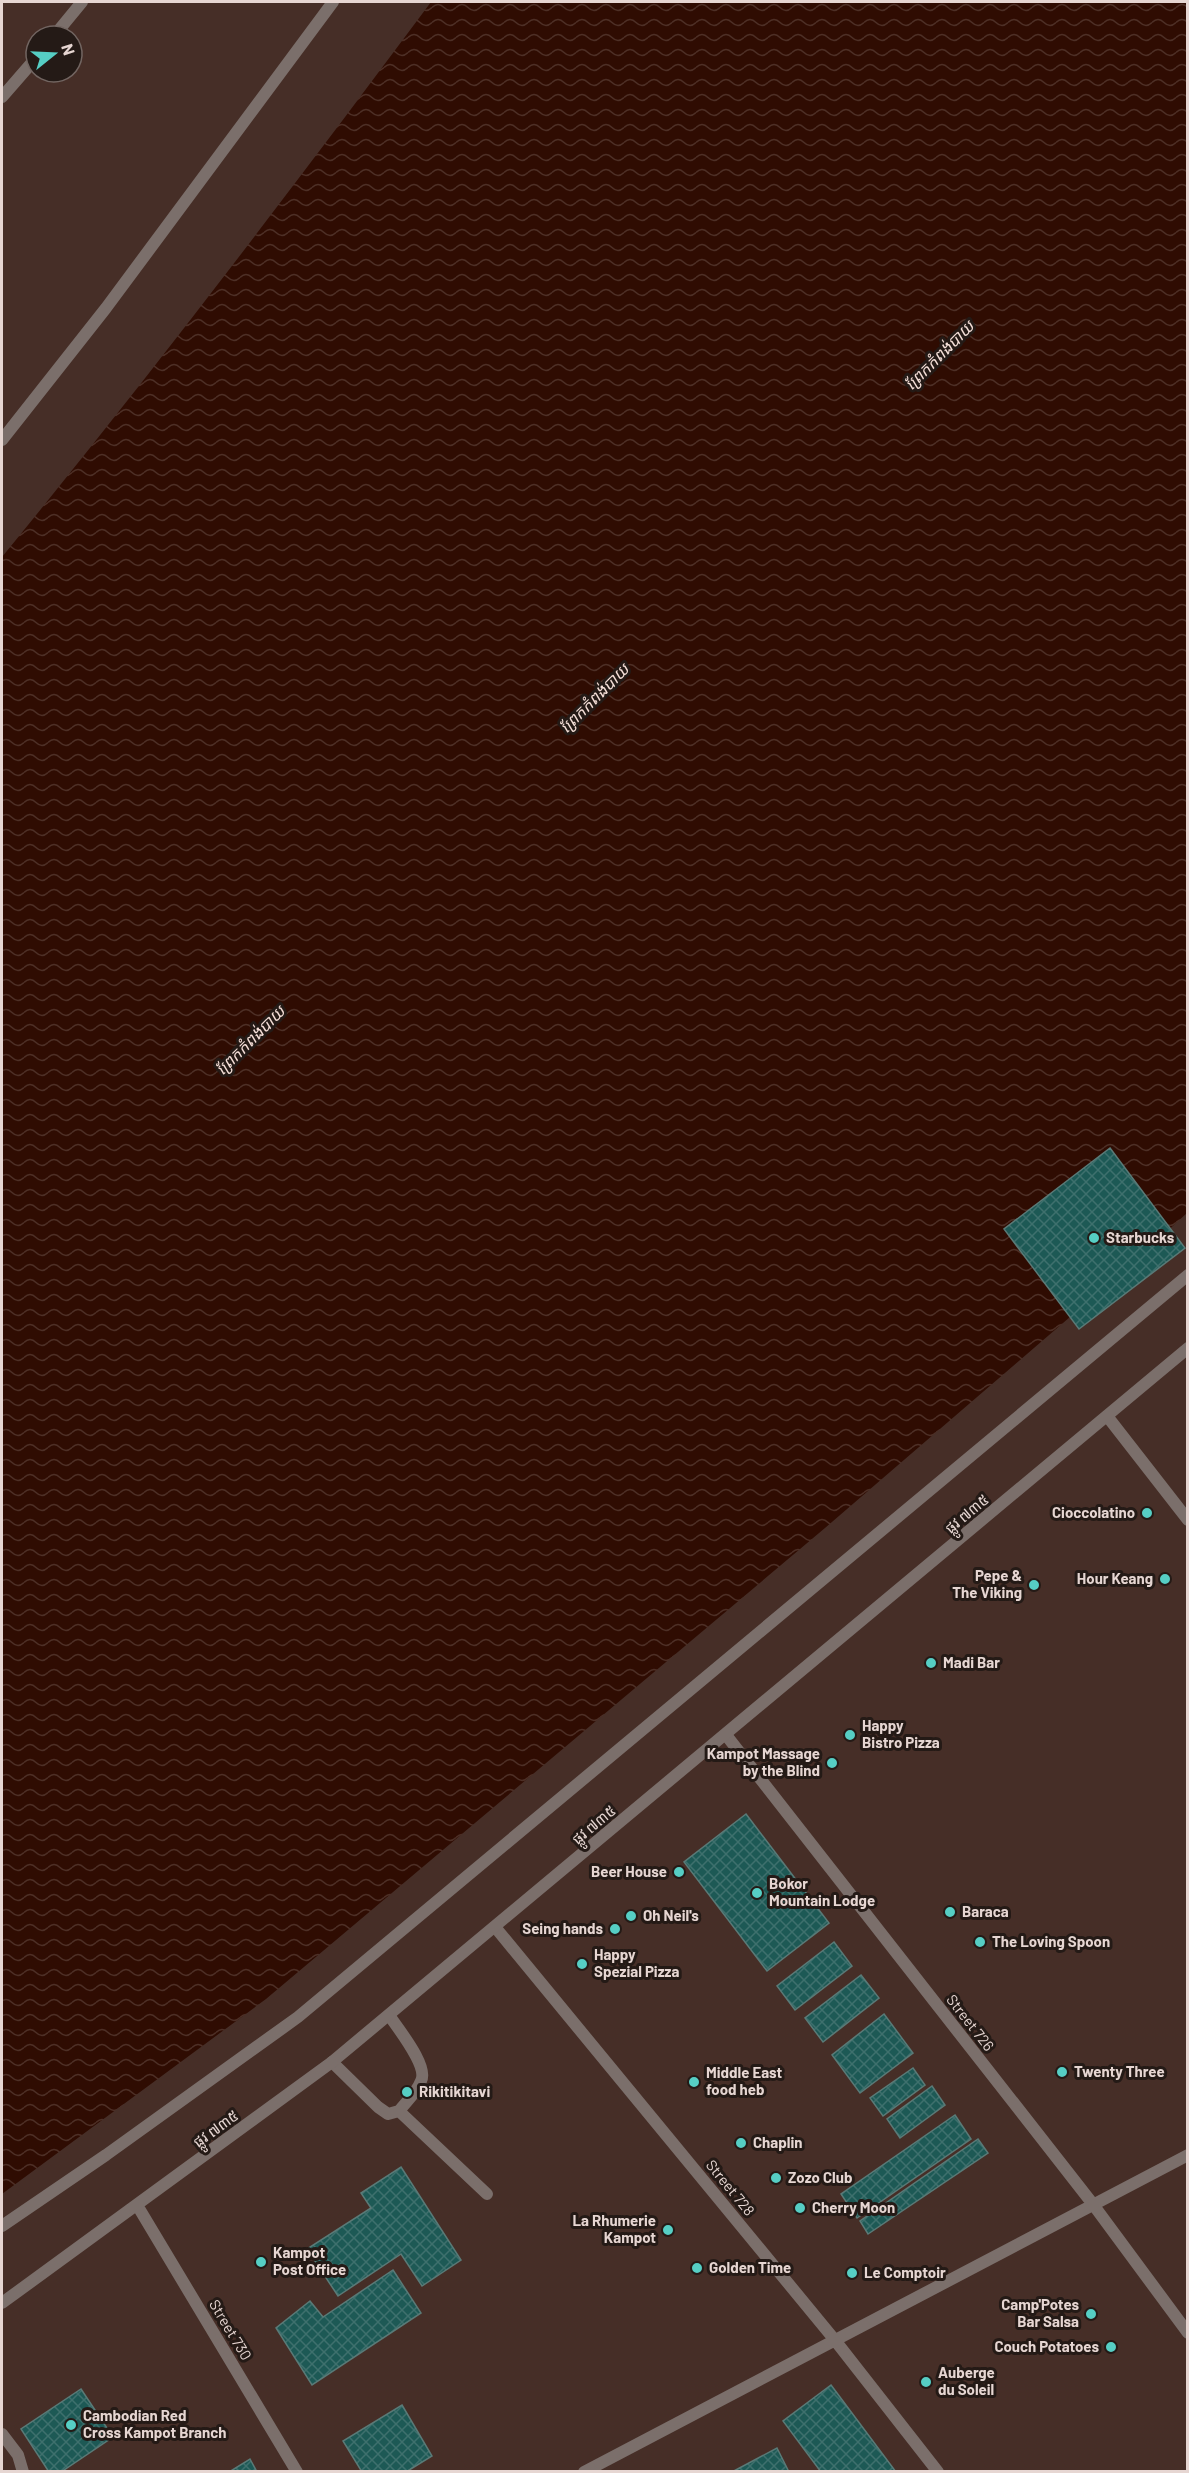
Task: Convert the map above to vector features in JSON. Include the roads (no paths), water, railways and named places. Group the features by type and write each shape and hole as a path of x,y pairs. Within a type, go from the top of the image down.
{"street":[{"path":"64,24 82,2"},
{"path":"2,440 106,308 333,2"},
{"path":"2,97 24,72"},
{"path":"2,2226 106,2155 298,2017 1188,1275"},
{"name":"ផ្លូវ ៧៣៥","path":"2,2303 332,2062 1188,1348"},
{"path":"1107,1416 1188,1520"},
{"name":"Street 726","path":"726,1735 1092,2203 1188,2333"},
{"name":"Street 728","path":"495,1927 834,2338 938,2472"},
{"path":"332,2062 378,2107 388,2114 399,2111 422,2081 423,2073 420,2062 389,2015"},
{"path":"399,2111 487,2194"},
{"path":"584,2472 834,2338 1188,2155"},
{"name":"Street 730","path":"137,2205 297,2472"},
{"path":"2,2434 18,2455 23,2472"}],"water":[{"name":"ព្រែកកំពង់បាយ","path":"431,2 1187,2 1187,1213 1128,1267 825,1528 266,1999 2,2194 2,557 219,282"}],"place":[{"name":"Starbucks","path":"1094,1238"},
{"name":"Cioccolatino","path":"1147,1513"},
{"name":"Hour Keang","path":"1165,1579"},
{"name":"Pepe & The Viking","path":"1034,1585"},
{"name":"Madi Bar","path":"931,1663"},
{"name":"Happy Bistro Pizza","path":"850,1735"},
{"name":"Kampot Massage by the Blind","path":"832,1763"},
{"name":"Beer House","path":"679,1872"},
{"name":"Bokor Mountain Lodge","path":"757,1893"},
{"name":"Baraca","path":"950,1912"},
{"name":"Oh Neil's","path":"631,1916"},
{"name":"Seing hands","path":"615,1929"},
{"name":"The Loving Spoon","path":"980,1942"},
{"name":"Happy Spezial Pizza","path":"582,1964"},
{"name":"Twenty Three","path":"1062,2072"},
{"name":"Middle East food heb","path":"694,2082"},
{"name":"Rikitikitavi","path":"407,2092"},
{"name":"Chaplin","path":"741,2143"},
{"name":"Zozo Club","path":"776,2178"},
{"name":"Cherry Moon","path":"800,2208"},
{"name":"La Rhumerie Kampot","path":"668,2230"},
{"name":"Kampot Post Office","path":"261,2262"},
{"name":"Golden Time","path":"697,2268"},
{"name":"Le Comptoir","path":"852,2273"},
{"name":"Camp'Potes Bar Salsa","path":"1091,2314"},
{"name":"Couch Potatoes","path":"1111,2347"},
{"name":"Auberge du Soleil","path":"926,2382"},
{"name":"Cambodian Red Cross Kampot Branch","path":"71,2425"}]}
